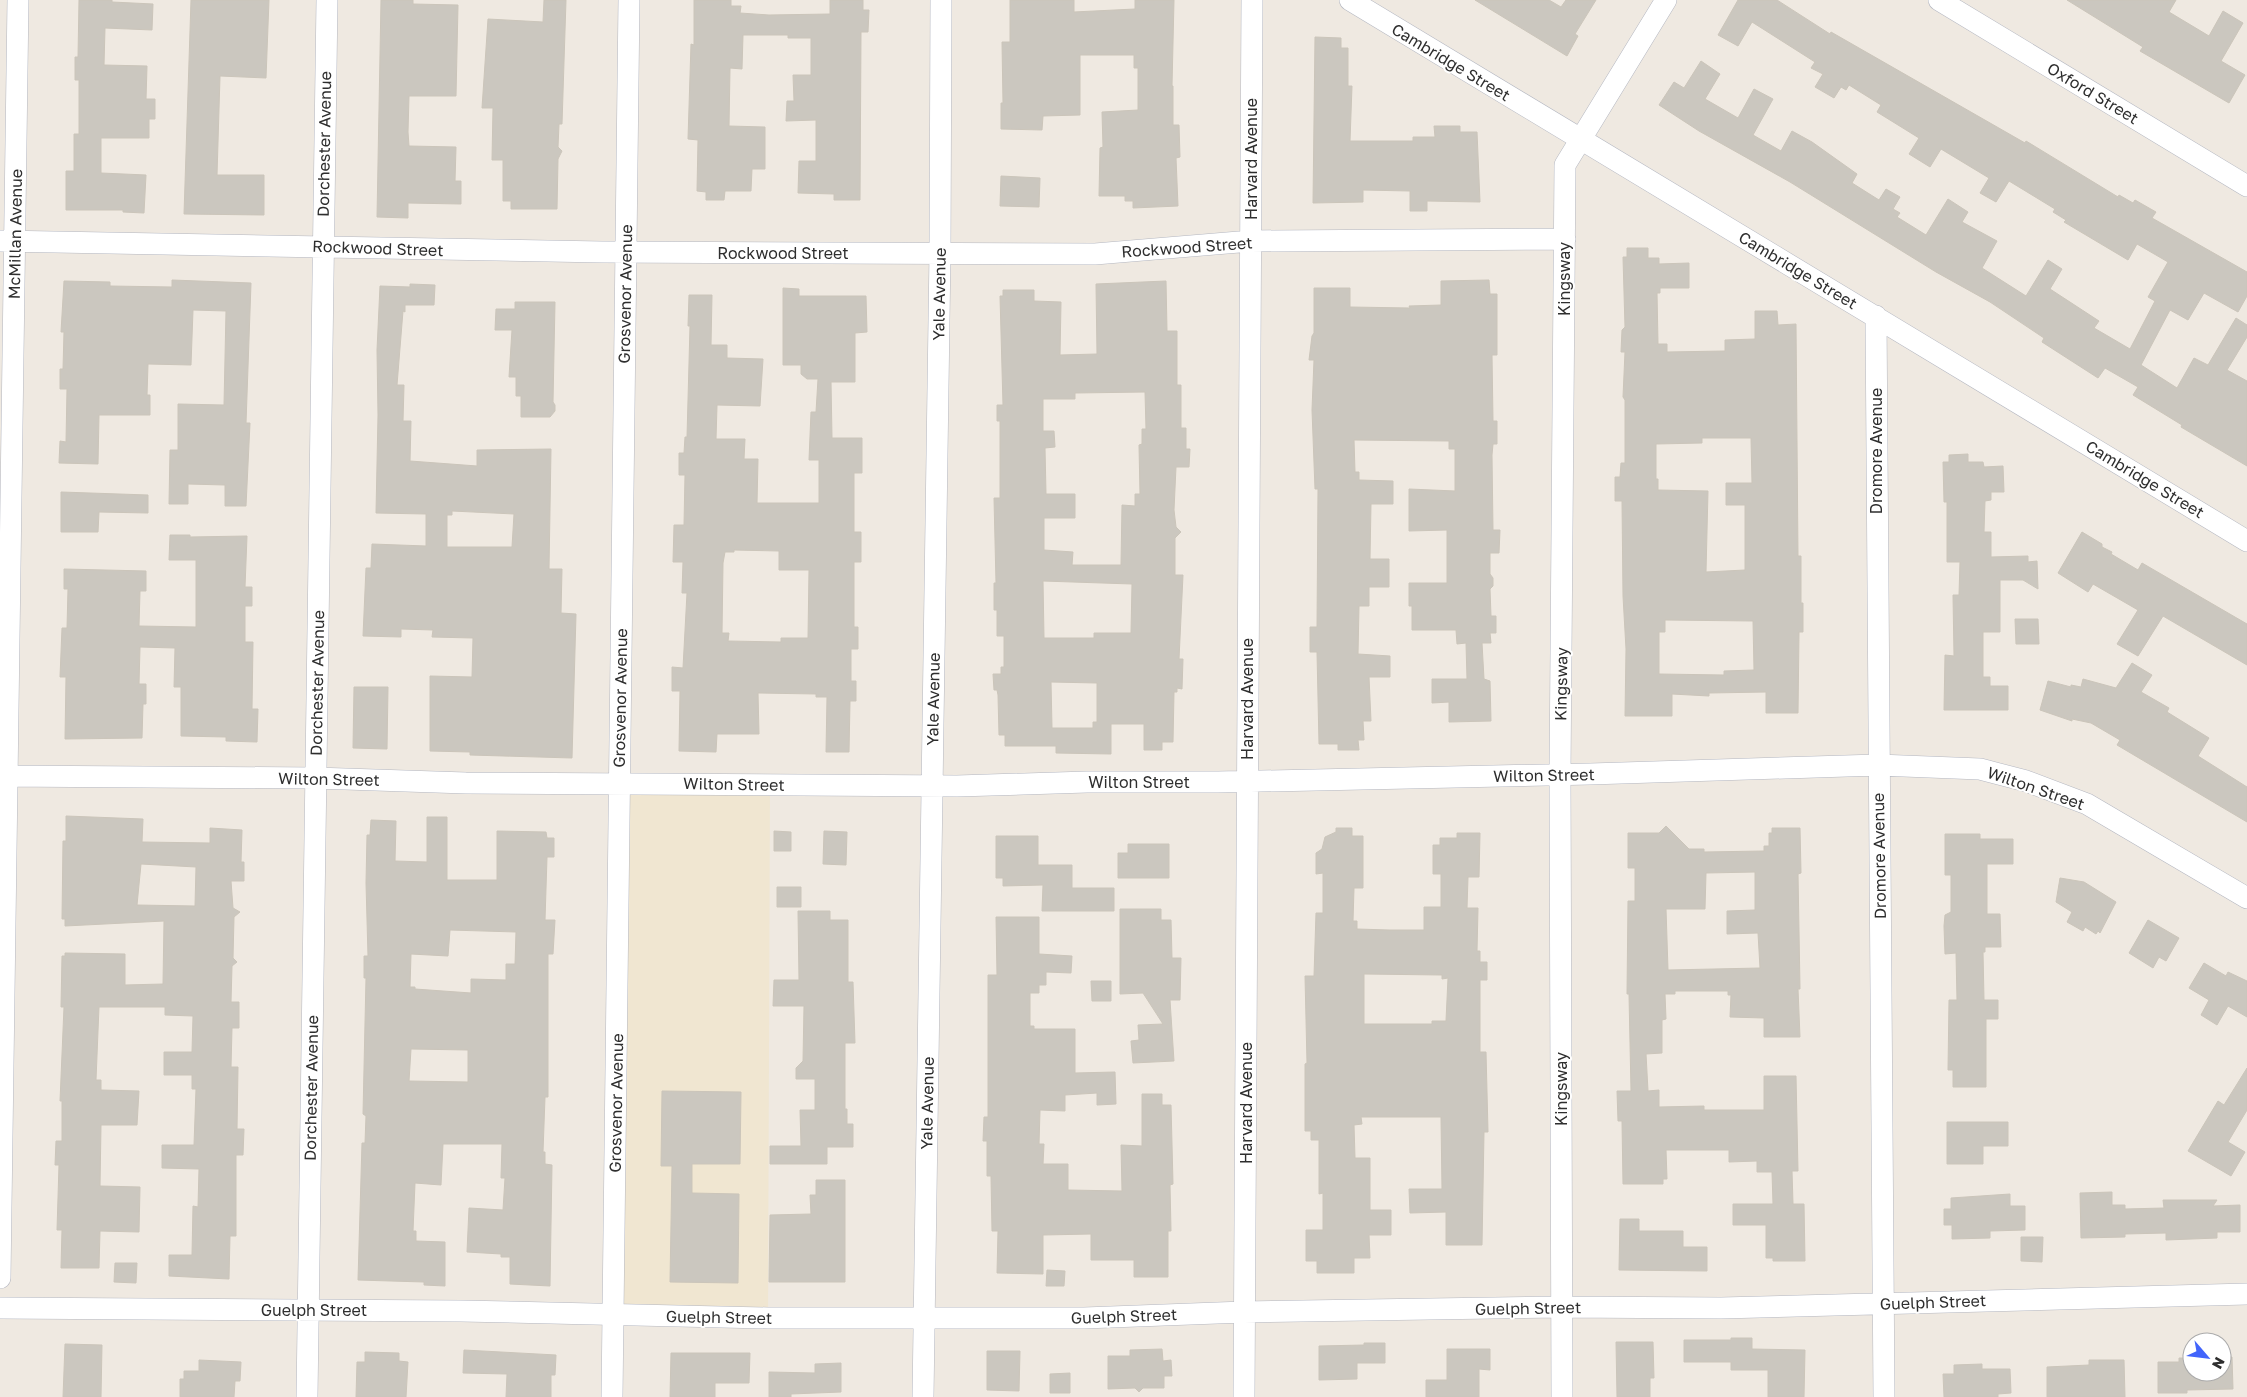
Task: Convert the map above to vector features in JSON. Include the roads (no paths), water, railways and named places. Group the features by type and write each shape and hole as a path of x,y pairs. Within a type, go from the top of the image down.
{"street":[{"name":"McMillan Avenue","path":"0,1278 7,241 18,0"},
{"name":"Dorchester Avenue","path":"307,1397 327,0"},
{"name":"Grosvenor Avenue","path":"612,1397 629,0"},
{"name":"Yale Avenue","path":"923,1397 940,253 941,0"},
{"name":"Harvard Avenue","path":"1244,1397 1252,0"},
{"name":"Cambridge Street","path":"1350,0 2247,540"},
{"name":"Kingsway","path":"1562,1397 1560,1307 1560,775 1564,165 1666,0"},
{"name":"Oxford Street","path":"1939,0 2247,186"},
{"name":"Rockwood Street","path":"7,241 625,252 1095,254 1251,241 1565,238"},
{"name":"Dromore Avenue","path":"1876,316 1884,1397"},
{"name":"Wilton Street","path":"4,776 315,778 466,783 619,782 931,786 1560,775 1878,765 1980,769 2026,782 2087,804 2247,898"},
{"name":"Guelph Street","path":"0,1308 143,1311 309,1310 768,1318 1084,1318 1244,1312 1560,1307 1721,1308 2247,1294"}]}
